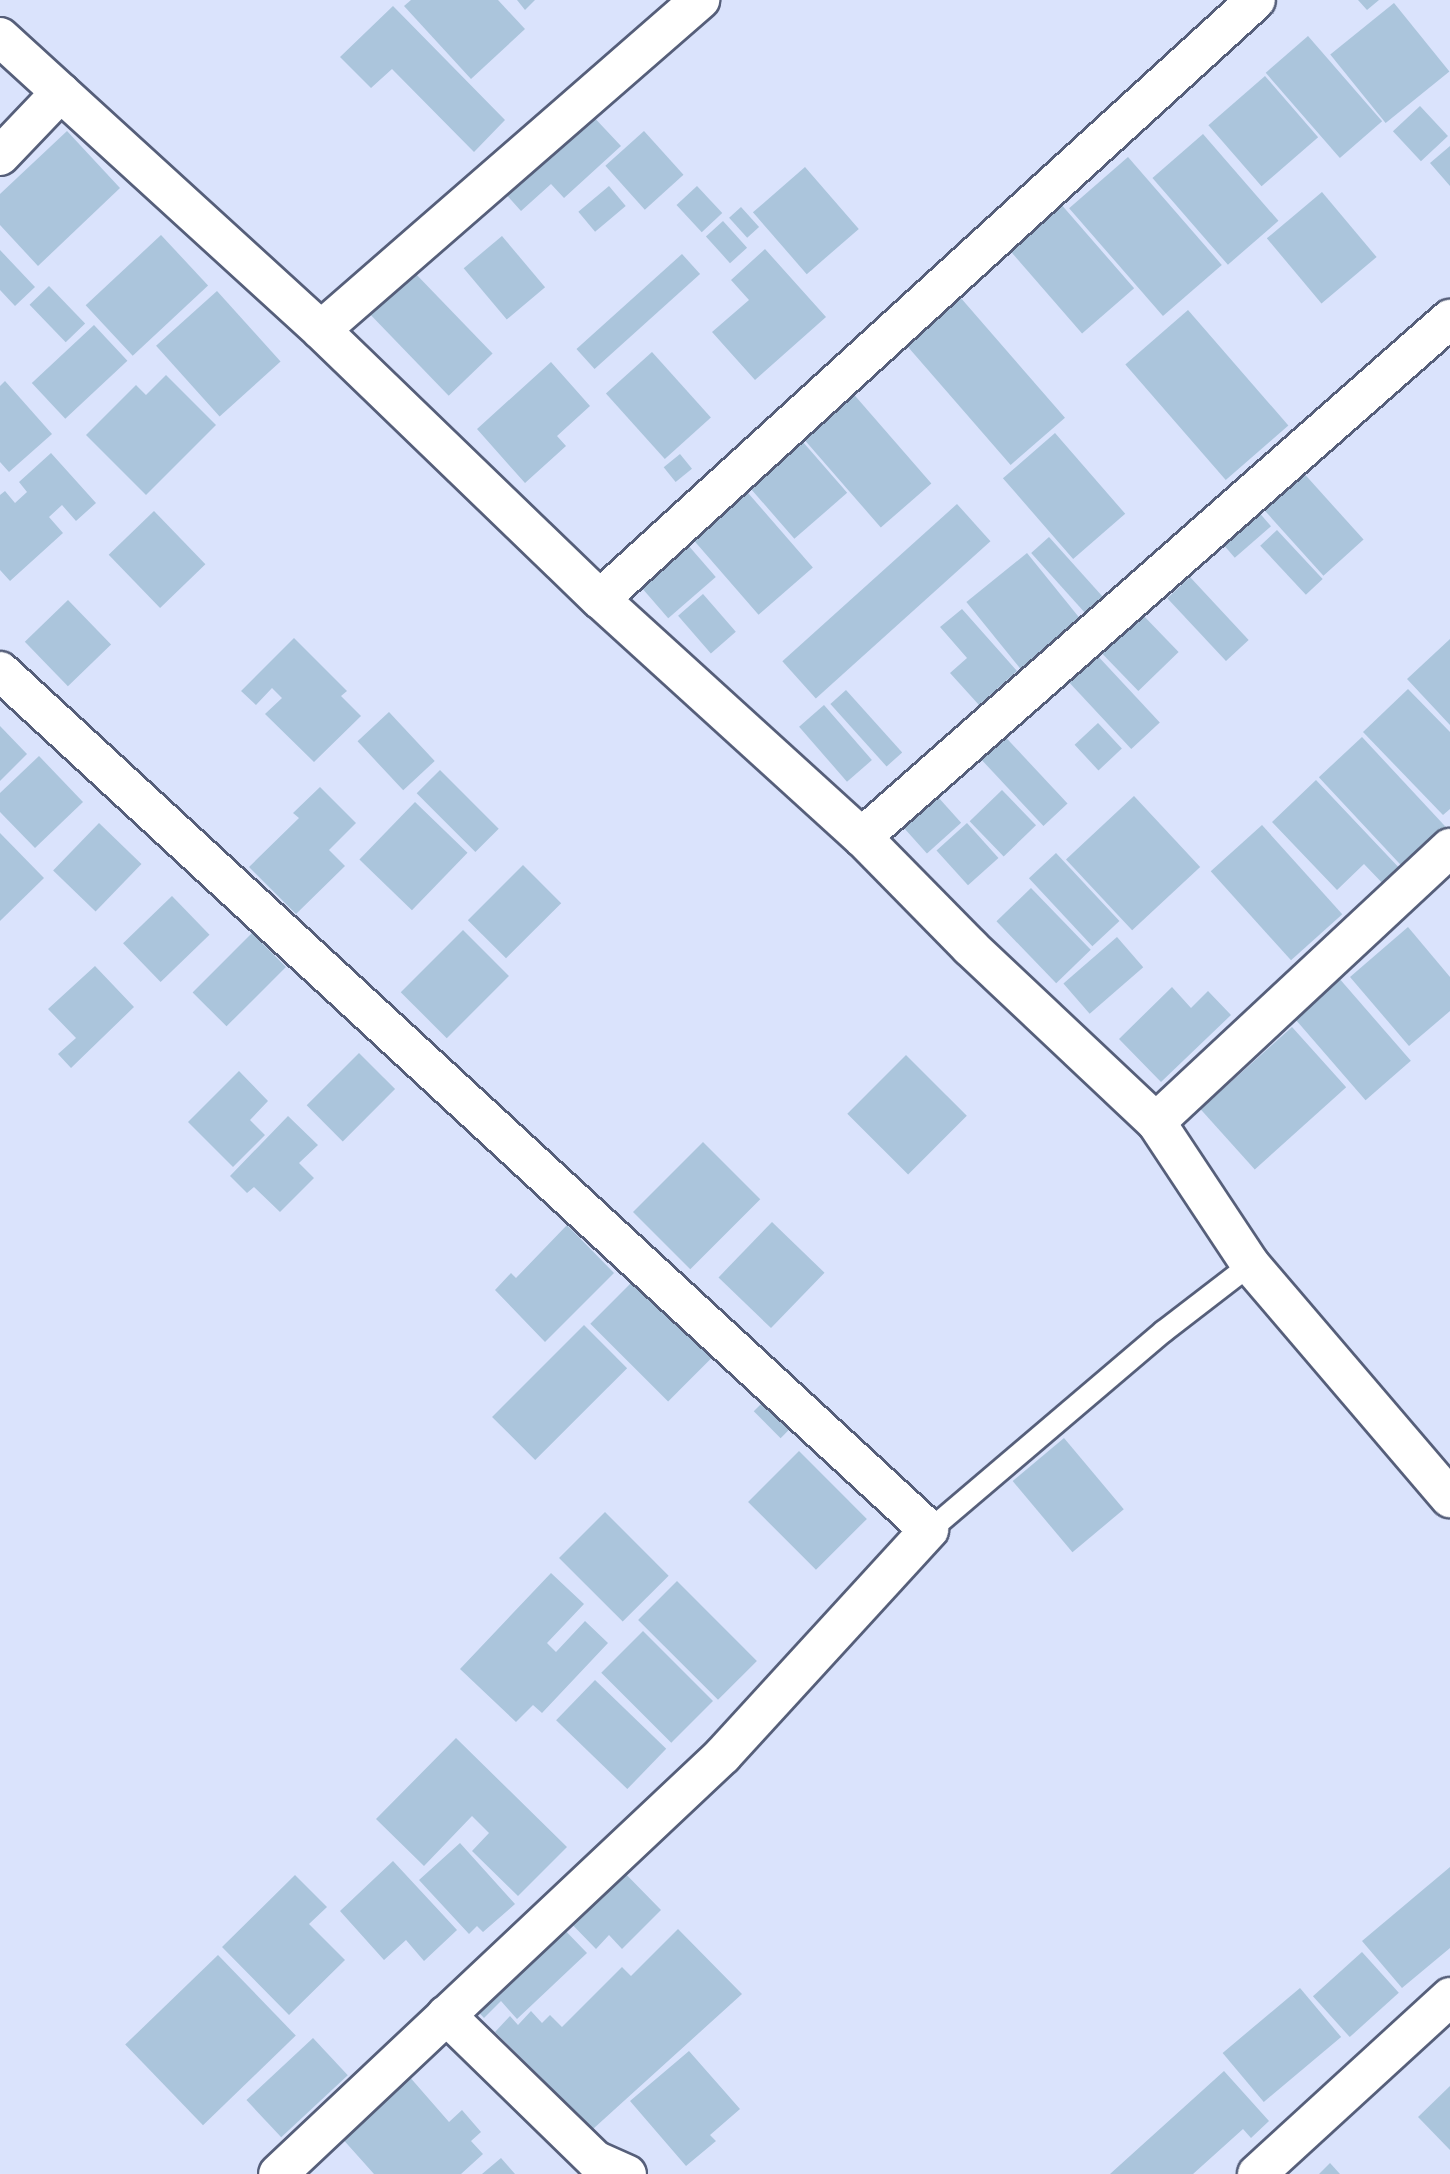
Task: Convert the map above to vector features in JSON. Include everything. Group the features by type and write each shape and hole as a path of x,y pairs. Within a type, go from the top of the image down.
{"street":[{"path":"321,330 700,0"},
{"path":"600,599 1256,0"},
{"path":"0,37 321,330 600,599 862,837 970,947 1156,1122 1250,1264 1450,1497"},
{"path":"0,156 61,92"},
{"path":"862,837 1450,319"},
{"path":"0,671 929,1530 723,1755 278,2174"},
{"path":"1156,1122 1450,848"},
{"path":"1257,2174 1450,1997"},
{"path":"446,2015 595,2160 627,2174"}],"lane":[{"path":"929,1530 1153,1339 1250,1264"}],"building":[{"path":"411,0 498,0 525,29 471,79 404,6"},
{"path":"517,0 535,0 525,10"},
{"path":"1358,0 1379,0 1367,10"},
{"path":"1394,3 1449,71 1386,123 1330,55"},
{"path":"393,6 505,120 474,152 392,69 371,88 340,57"},
{"path":"1308,36 1382,121 1340,158 1266,73"},
{"path":"1265,76 1318,137 1262,186 1208,125"},
{"path":"1420,106 1448,136 1421,161 1393,131"},
{"path":"589,112 621,146 564,198 551,184 521,211 503,191"},
{"path":"67,131 120,188 38,266 0,225 0,194"},
{"path":"644,131 683,175 645,210 605,166"},
{"path":"1203,134 1278,221 1228,265 1152,178"},
{"path":"1450,146 1450,186 1430,163"},
{"path":"1128,157 1222,265 1163,316 1069,208"},
{"path":"805,167 859,229 807,274 753,212"},
{"path":"609,186 626,206 595,232 578,212"},
{"path":"697,186 722,213 702,232 677,205"},
{"path":"1322,192 1377,257 1321,303 1267,238"},
{"path":"1060,203 1134,288 1082,334 1008,248"},
{"path":"741,207 759,227 747,238 729,218"},
{"path":"723,221 747,248 730,263 706,236"},
{"path":"161,235 208,285 133,356 86,305"},
{"path":"502,236 545,287 507,319 464,268"},
{"path":"765,249 826,317 755,380 712,332 749,300 731,280"},
{"path":"0,250 35,287 15,306 0,290"},
{"path":"682,254 700,274 595,369 576,349"},
{"path":"412,270 493,353 449,396 368,312"},
{"path":"49,286 85,323 66,342 30,305"},
{"path":"217,291 281,362 220,416 156,346"},
{"path":"960,297 1065,418 1011,465 906,344"},
{"path":"1188,310 1288,425 1226,480 1125,364"},
{"path":"94,325 127,361 65,419 32,383"},
{"path":"652,352 711,417 665,459 606,393"},
{"path":"551,362 590,406 557,436 566,446 525,483 477,429"},
{"path":"166,375 216,425 146,495 86,435 136,385 146,395"},
{"path":"5,381 52,434 9,472 0,462 0,386"},
{"path":"850,390 931,484 881,528 799,434"},
{"path":"1055,433 1125,514 1073,559 1003,478"},
{"path":"796,434 847,493 794,539 743,480"},
{"path":"51,453 96,503 76,521 62,505 49,517 63,533 10,581 0,570 0,495 5,491 15,503 27,492 19,482"},
{"path":"680,454 692,469 676,482 664,467"},
{"path":"1300,469 1364,540 1323,576 1260,505"},
{"path":"742,486 813,568 759,615 688,533"},
{"path":"1250,502 1271,526 1235,558 1214,533"},
{"path":"957,504 990,541 816,698 782,661"},
{"path":"154,511 205,564 160,608 109,555"},
{"path":"1277,530 1323,579 1306,595 1260,546"},
{"path":"681,537 716,577 668,618 633,578"},
{"path":"1049,537 1103,597 1085,613 1031,553"},
{"path":"1027,553 1082,621 1022,670 966,602"},
{"path":"1190,577 1249,640 1226,661 1167,598"},
{"path":"703,594 736,632 711,653 678,616"},
{"path":"68,600 111,645 68,686 25,642"},
{"path":"962,609 1017,671 979,705 950,673 967,658 940,627"},
{"path":"1139,611 1179,652 1138,691 1099,650"},
{"path":"294,638 347,691 341,696 361,716 314,762 265,714 282,698 272,688 256,705 241,691"},
{"path":"1450,639 1450,725 1407,679"},
{"path":"1095,653 1160,722 1131,749 1066,680"},
{"path":"1408,689 1450,732 1450,809 1443,815 1363,732"},
{"path":"846,690 902,752 887,766 830,704"},
{"path":"824,705 872,760 847,782 799,727"},
{"path":"389,712 435,761 403,790 358,741"},
{"path":"1098,723 1122,749 1098,770 1075,745"},
{"path":"0,726 27,754 0,781"},
{"path":"998,729 1068,804 1043,826 974,752"},
{"path":"1362,737 1449,830 1405,870 1319,777"},
{"path":"39,756 83,802 35,848 0,812 0,793"},
{"path":"440,770 499,829 475,852 417,793"},
{"path":"1316,780 1404,873 1388,889 1364,864 1337,890 1272,822"},
{"path":"320,787 356,823 329,850 345,866 296,914 249,867 299,818 293,813"},
{"path":"929,787 961,823 927,853 895,818"},
{"path":"1002,790 1036,825 1004,857 970,821"},
{"path":"1134,796 1200,867 1132,930 1066,859"},
{"path":"415,802 468,853 412,910 359,860"},
{"path":"99,823 141,864 96,911 53,870"},
{"path":"967,823 998,858 968,885 937,850"},
{"path":"1262,825 1342,914 1291,960 1211,871"},
{"path":"0,833 44,878 0,921"},
{"path":"1056,853 1119,921 1092,946 1029,878"},
{"path":"523,865 561,903 506,958 468,920"},
{"path":"1031,888 1091,950 1056,983 996,921"},
{"path":"172,896 210,935 161,982 123,943"},
{"path":"1408,927 1450,977 1450,1011 1409,1046 1350,977"},
{"path":"463,930 509,976 447,1038 401,992"},
{"path":"252,933 286,967 227,1026 193,992"},
{"path":"1117,937 1143,967 1090,1014 1063,984"},
{"path":"95,966 134,1007 71,1068 58,1054 76,1038 48,1009"},
{"path":"1338,977 1411,1061 1366,1100 1293,1016"},
{"path":"1172,987 1191,1008 1208,991 1231,1015 1161,1082 1119,1039"},
{"path":"1292,1027 1346,1087 1255,1169 1201,1109"},
{"path":"359,1053 395,1089 343,1141 307,1105"},
{"path":"906,1055 967,1116 908,1175 847,1114"},
{"path":"239,1071 268,1101 250,1120 265,1135 233,1167 188,1122"},
{"path":"288,1116 318,1145 299,1163 314,1178 280,1212 254,1187 247,1193 230,1176"},
{"path":"703,1142 760,1199 690,1269 633,1212"},
{"path":"772,1222 825,1273 771,1328 719,1277"},
{"path":"567,1225 614,1273 545,1342 495,1290 511,1273 516,1278"},
{"path":"637,1277 715,1355 668,1401 590,1324"},
{"path":"584,1325 627,1368 535,1460 492,1417"},
{"path":"770,1395 797,1422 781,1438 754,1411"},
{"path":"1064,1438 1124,1509 1072,1552 1013,1481"},
{"path":"799,1451 867,1519 816,1570 748,1502"},
{"path":"605,1512 669,1576 623,1622 559,1558"},
{"path":"551,1573 584,1604 547,1643 556,1652 585,1621 608,1643 542,1713 533,1705 516,1722 460,1669"},
{"path":"677,1581 757,1661 718,1700 638,1620"},
{"path":"643,1631 713,1701 671,1743 601,1673"},
{"path":"595,1680 666,1749 627,1789 556,1720"},
{"path":"456,1738 567,1847 518,1896 472,1851 489,1833 472,1816 424,1866 376,1819"},
{"path":"460,1843 515,1904 483,1932 477,1926 469,1934 419,1880"},
{"path":"393,1861 457,1930 424,1961 406,1940 384,1960 340,1911"},
{"path":"614,1862 661,1910 622,1949 609,1935 596,1949 562,1914"},
{"path":"1450,1867 1450,1948 1402,1988 1362,1941"},
{"path":"295,1875 327,1907 309,1924 345,1960 289,2015 222,1947"},
{"path":"556,1921 587,1953 517,2019 501,2001 484,2018 471,2004"},
{"path":"678,1929 742,1994 593,2129 495,2032 510,2016 518,2025 531,2011 542,2023 550,2015 562,2027 622,1967 631,1976"},
{"path":"1362,1952 1399,1993 1350,2037 1313,1996"},
{"path":"218,1955 296,2036 203,2125 125,2045"},
{"path":"1300,1988 1341,2037 1264,2102 1223,2053"},
{"path":"313,2038 348,2075 281,2137 246,2100"},
{"path":"689,2051 740,2109 710,2135 716,2141 686,2166 630,2101"},
{"path":"1224,2071 1269,2121 1251,2138 1243,2129 1193,2174 1110,2174"},
{"path":"408,2075 449,2122 462,2110 481,2132 471,2141 483,2154 461,2174 374,2174 340,2136"},
{"path":"1450,2086 1450,2150 1418,2117"},
{"path":"501,2158 515,2174 482,2174"},
{"path":"1330,2163 1340,2174 1319,2174"}]}
